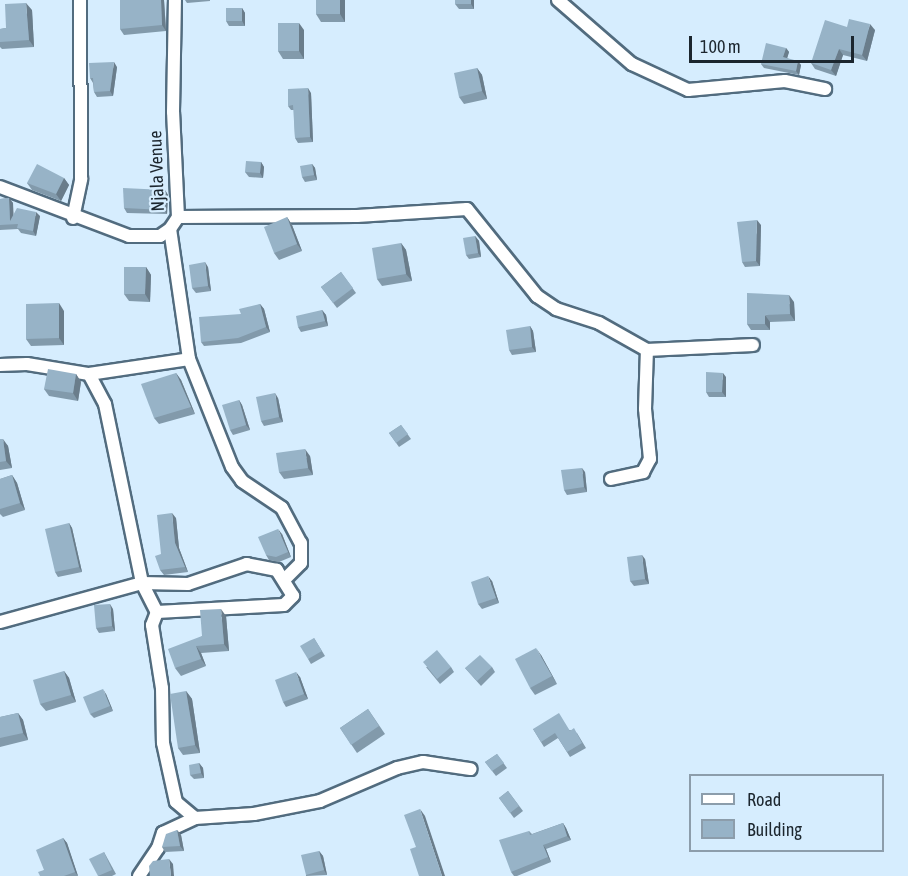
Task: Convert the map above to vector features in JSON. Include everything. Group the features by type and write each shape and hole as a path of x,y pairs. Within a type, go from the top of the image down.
{"street":[{"path":"73,218 81,179 80,0"},
{"name":"Njala Venue","path":"0,187 73,218 129,236 160,236 170,230 178,217 173,112 175,0"},
{"path":"558,0 632,64 688,90 785,81 825,89"},
{"path":"178,217 357,216 467,209 537,296 556,309 599,323 647,350 753,345"},
{"path":"170,230 189,359 232,467 242,481 282,508 301,543 301,563 285,579"},
{"path":"611,479 643,472 650,459 645,409 647,350"},
{"path":"0,365 27,364 89,374 189,359"},
{"path":"89,374 105,404 142,583 157,612 152,625 162,688 163,742 176,802 195,818"},
{"path":"0,622 142,583 188,584 247,564 277,570 285,579 293,596 284,604 157,612"},
{"path":"139,876 158,848 163,833 195,818 255,814 320,801 397,768 423,762 470,769"}],"building":[{"path":"120,0 161,0 162,25 120,29"},
{"path":"316,0 340,0 340,14 316,14"},
{"path":"455,0 471,0 471,4 455,4"},
{"path":"26,3 29,40 0,42 0,29 6,28 5,4"},
{"path":"226,8 242,8 242,21 226,21"},
{"path":"849,19 870,24 862,55 839,49 831,70 811,63 825,20 847,27"},
{"path":"278,23 299,23 299,51 278,51"},
{"path":"766,43 786,48 783,57 798,61 796,71 761,64"},
{"path":"114,62 110,91 94,92 89,63"},
{"path":"477,68 482,91 459,97 454,73"},
{"path":"308,88 310,137 295,138 293,105 288,106 288,89"},
{"path":"246,161 261,162 260,173 245,172"},
{"path":"37,164 64,178 56,194 27,183"},
{"path":"312,164 314,175 302,177 300,166"},
{"path":"123,188 165,190 164,210 124,208"},
{"path":"9,198 10,221 17,208 36,212 33,231 17,228 18,224 0,225 0,199"},
{"path":"287,217 297,244 274,253 264,227"},
{"path":"757,220 756,261 742,262 737,222"},
{"path":"475,236 478,253 466,255 463,238"},
{"path":"401,243 406,274 377,279 372,248"},
{"path":"205,262 208,286 192,288 189,265"},
{"path":"124,267 146,267 145,294 124,294"},
{"path":"341,272 353,288 333,303 321,287"},
{"path":"747,293 789,295 790,314 765,315 765,324 747,324"},
{"path":"59,303 59,338 26,339 26,304"},
{"path":"260,304 266,327 238,338 201,342 199,317 241,314 239,309"},
{"path":"322,310 325,321 298,327 296,316"},
{"path":"530,326 532,347 509,350 506,330"},
{"path":"48,369 76,374 73,393 44,389"},
{"path":"706,372 723,373 722,392 706,392"},
{"path":"176,373 191,407 154,418 141,384"},
{"path":"275,393 279,417 261,421 256,397"},
{"path":"239,400 246,425 230,430 222,405"},
{"path":"401,425 408,434 396,443 389,433"},
{"path":"0,439 3,439 6,461 0,462"},
{"path":"305,449 308,468 279,472 276,453"},
{"path":"582,468 584,487 564,490 561,470"},
{"path":"12,475 20,503 0,509 0,479"},
{"path":"172,513 175,543 185,567 160,570 155,556 161,554 157,515"},
{"path":"69,523 79,567 55,572 45,529"},
{"path":"278,529 288,552 276,557 266,555 258,537"},
{"path":"642,555 645,579 630,581 627,557"},
{"path":"488,576 496,598 478,604 471,582"},
{"path":"110,604 112,626 96,628 94,605"},
{"path":"221,609 224,644 196,646 201,659 175,668 168,649 202,636 200,610"},
{"path":"314,638 322,651 308,659 300,646"},
{"path":"536,648 552,676 530,688 515,659"},
{"path":"437,650 451,667 437,679 423,662"},
{"path":"480,655 492,667 477,681 465,668"},
{"path":"64,671 71,695 40,704 33,680"},
{"path":"296,672 304,694 283,702 275,680"},
{"path":"103,689 110,706 90,714 83,697"},
{"path":"186,691 195,745 178,748 170,694"},
{"path":"368,709 379,726 351,745 340,728"},
{"path":"18,713 23,733 0,738 0,717"},
{"path":"559,713 570,731 574,728 582,743 567,752 555,733 541,742 533,729"},
{"path":"497,754 504,763 492,771 485,762"},
{"path":"199,763 201,773 190,775 189,765"},
{"path":"508,791 519,806 510,813 499,798"},
{"path":"420,809 442,876 419,876 410,849 416,847 404,815"},
{"path":"563,823 567,836 543,845 548,857 511,872 499,840 529,831 530,835"},
{"path":"177,830 180,846 162,847 166,834"},
{"path":"63,838 75,872 64,876 40,876 38,872 44,870 36,850"},
{"path":"319,851 324,870 306,875 301,855"},
{"path":"104,852 112,870 98,876 89,859"},
{"path":"169,859 171,876 150,876 149,866 153,861"}]}
